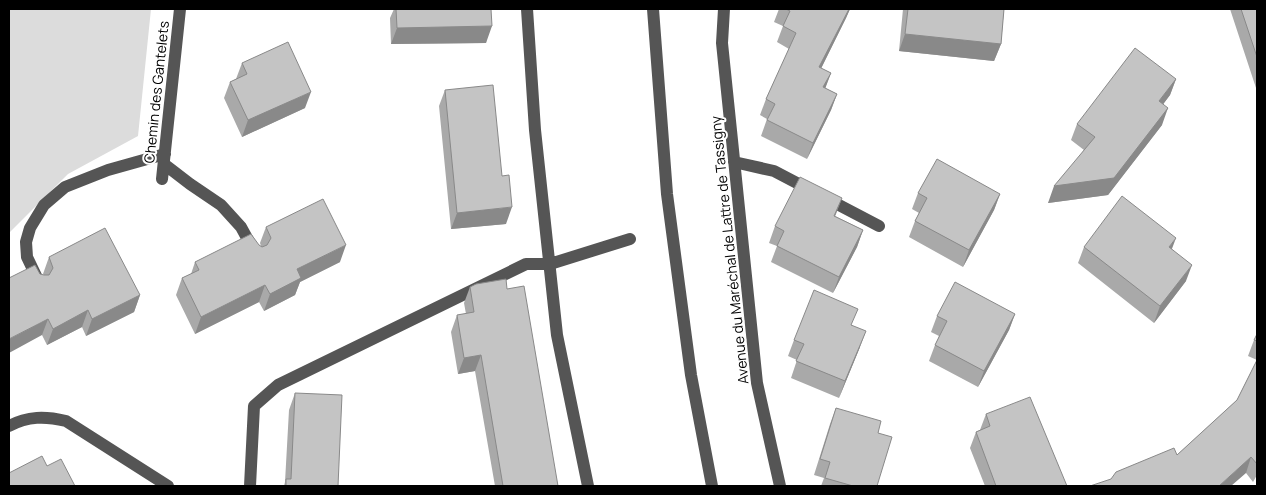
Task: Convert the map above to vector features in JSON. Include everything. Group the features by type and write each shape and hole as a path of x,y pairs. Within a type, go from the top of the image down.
{"street":[{"name":"Chemin des Gantelets","path":"162,179 180,9"},
{"path":"527,9 535,130 557,334 588,486"},
{"path":"653,9 667,194 691,375 712,486"},
{"name":"Avenue du Maréchal de Lattre de Tassigny","path":"724,9 722,43 757,383 780,486"},
{"path":"40,284 27,257 26,242 30,228 44,205 65,187 108,170 164,159 190,184 221,205 241,227 256,255"},
{"path":"734,162 774,171 879,226"},
{"path":"250,486 254,406 278,385 526,264 550,264 630,239"},
{"path":"9,426 34,417 52,417 66,421 168,486"}],"shaded area":[{"path":"9,9 151,9 138,136 68,174 9,233"}],"building":[{"path":"396,9 491,9 492,26 397,28"},
{"path":"786,9 849,9 819,67 831,73 823,87 837,94 813,143 767,120 775,104 766,99 796,33 783,26 790,11"},
{"path":"908,9 1004,9 1001,44 905,34"},
{"path":"1241,9 1257,9 1257,57"},
{"path":"288,42 311,92 248,120 230,82 247,74 242,63"},
{"path":"1135,48 1176,79 1159,101 1168,108 1114,178 1054,186 1095,137 1077,124"},
{"path":"493,85 502,176 509,175 512,207 457,213 445,90"},
{"path":"937,159 1000,194 969,250 915,221 927,198 918,193"},
{"path":"800,177 842,198 834,216 863,230 839,277 777,246 784,231 775,226"},
{"path":"1122,196 1176,238 1169,247 1192,265 1160,306 1084,247"},
{"path":"323,199 346,245 297,269 301,278 270,294 265,285 201,317 182,278 199,270 195,262 251,234 259,245 262,247 267,245 271,238 266,227"},
{"path":"105,228 140,295 92,319 88,310 53,329 48,319 9,339 9,278 35,265 40,274 49,275 53,268 49,257"},
{"path":"506,279 507,289 524,286 558,486 503,486 481,355 464,358 457,315 474,312 470,287 476,284"},
{"path":"955,282 1015,314 984,371 935,345 947,321 937,316"},
{"path":"814,290 858,309 851,325 866,331 845,381 796,361 804,344 794,340"},
{"path":"1257,360 1257,464 1251,457 1219,486 1090,486 1111,479 1116,472 1174,448 1177,455 1237,400"},
{"path":"295,393 342,395 338,486 286,486 286,479 291,479"},
{"path":"1030,397 1067,486 996,486 976,432 990,426 986,414"},
{"path":"836,408 881,421 878,433 892,437 877,486 853,486 825,478 830,462 820,459"},
{"path":"42,456 47,466 61,459 75,486 9,486 9,473"}]}
